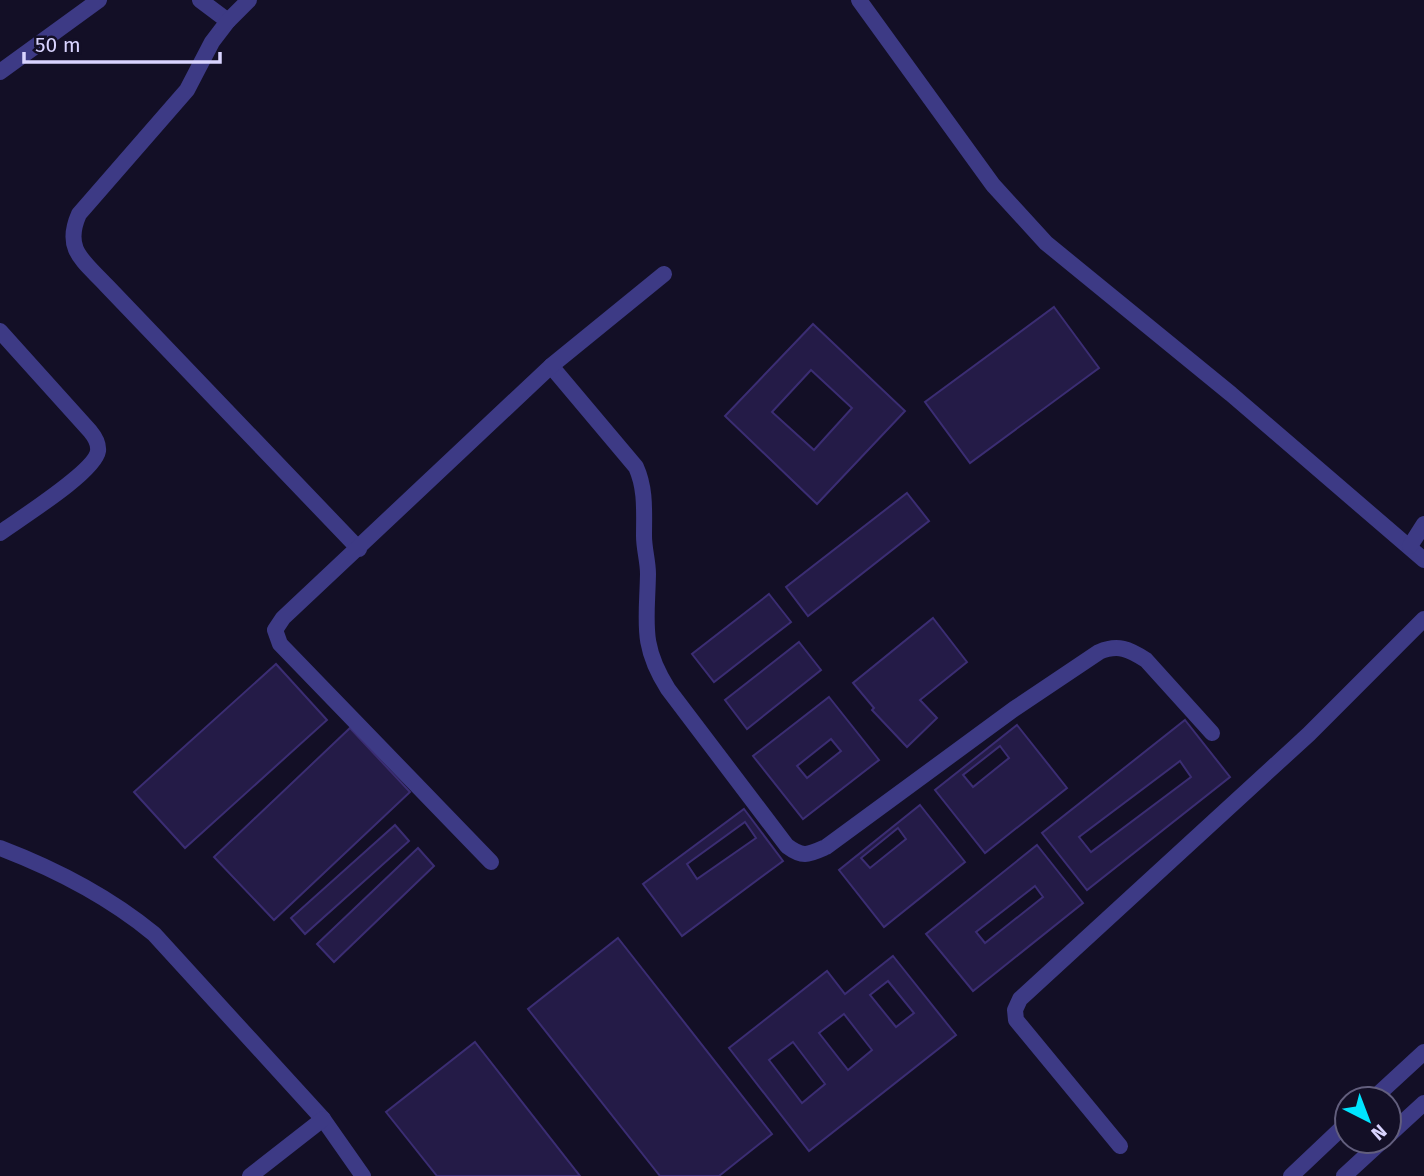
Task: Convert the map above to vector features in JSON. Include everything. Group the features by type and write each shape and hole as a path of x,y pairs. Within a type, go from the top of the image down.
{"lane":[{"path":"0,72 99,0"},
{"path":"200,0 228,21"},
{"path":"249,0 212,42 187,90 79,214 72,236 73,245 107,286 359,549"},
{"path":"859,0 993,184 1046,243 1424,560"},
{"path":"491,862 280,644 275,630 278,623 551,366 664,274"},
{"path":"0,331 90,431 99,450 94,461 80,475 0,533"},
{"path":"551,366 636,467 642,480 644,543 648,558 645,618 648,646 655,669 667,689 779,836 798,854 808,855 826,847 1013,709 1099,652 1111,647 1133,651 1146,660 1212,733"},
{"path":"1410,546 1424,524"},
{"path":"1120,1146 1016,1020 1015,1010 1020,999 1309,734 1424,619"},
{"path":"0,848 88,889 129,914 154,934 323,1119 363,1176"},
{"path":"1388,1085 1424,1052"},
{"path":"1403,1122 1424,1102"},
{"path":"250,1176 323,1119"},
{"path":"1291,1176 1333,1136"},
{"path":"1344,1176 1367,1155"}],"building":[{"path":"1054,307 1099,368 970,463 925,402"},
{"path":"813,324 905,411 817,504 725,416","holes":["811,370 852,408 814,450 772,412"]},
{"path":"907,493 929,521 808,616 786,587"},
{"path":"769,594 791,622 714,682 692,654"},
{"path":"933,618 967,662 920,700 937,718 907,747 872,710 874,708 853,683"},
{"path":"799,642 821,670 747,729 725,700"},
{"path":"276,664 327,720 185,848 134,792"},
{"path":"829,697 879,760 803,819 753,756","holes":["831,739 841,751 807,778 797,766"]},
{"path":"1185,720 1230,777 1087,890 1042,833","holes":["1180,761 1191,777 1091,852 1079,837"]},
{"path":"1017,725 1067,788 985,853 935,790","holes":["1000,746 1009,758 973,787 963,775"]},
{"path":"350,728 410,792 274,920 214,857"},
{"path":"920,805 965,862 884,927 839,870","holes":["898,828 906,839 870,868 861,858"]},
{"path":"744,809 783,861 682,936 643,884","holes":["745,822 756,838 697,879 687,864"]},
{"path":"395,825 409,841 305,934 291,918"},
{"path":"1037,845 1083,903 973,991 926,934","holes":["1035,886 1043,897 985,943 976,932"]},
{"path":"418,848 434,866 334,962 317,944"},
{"path":"618,938 772,1134 719,1176 660,1176 528,1009"},
{"path":"893,956 956,1035 809,1151 729,1048 827,971 845,994","holes":["888,981 914,1013 896,1027 870,995","844,1014 872,1050 848,1070 819,1033","793,1042 825,1084 802,1103 769,1060"]},
{"path":"475,1042 580,1176 437,1176 386,1112"}]}
